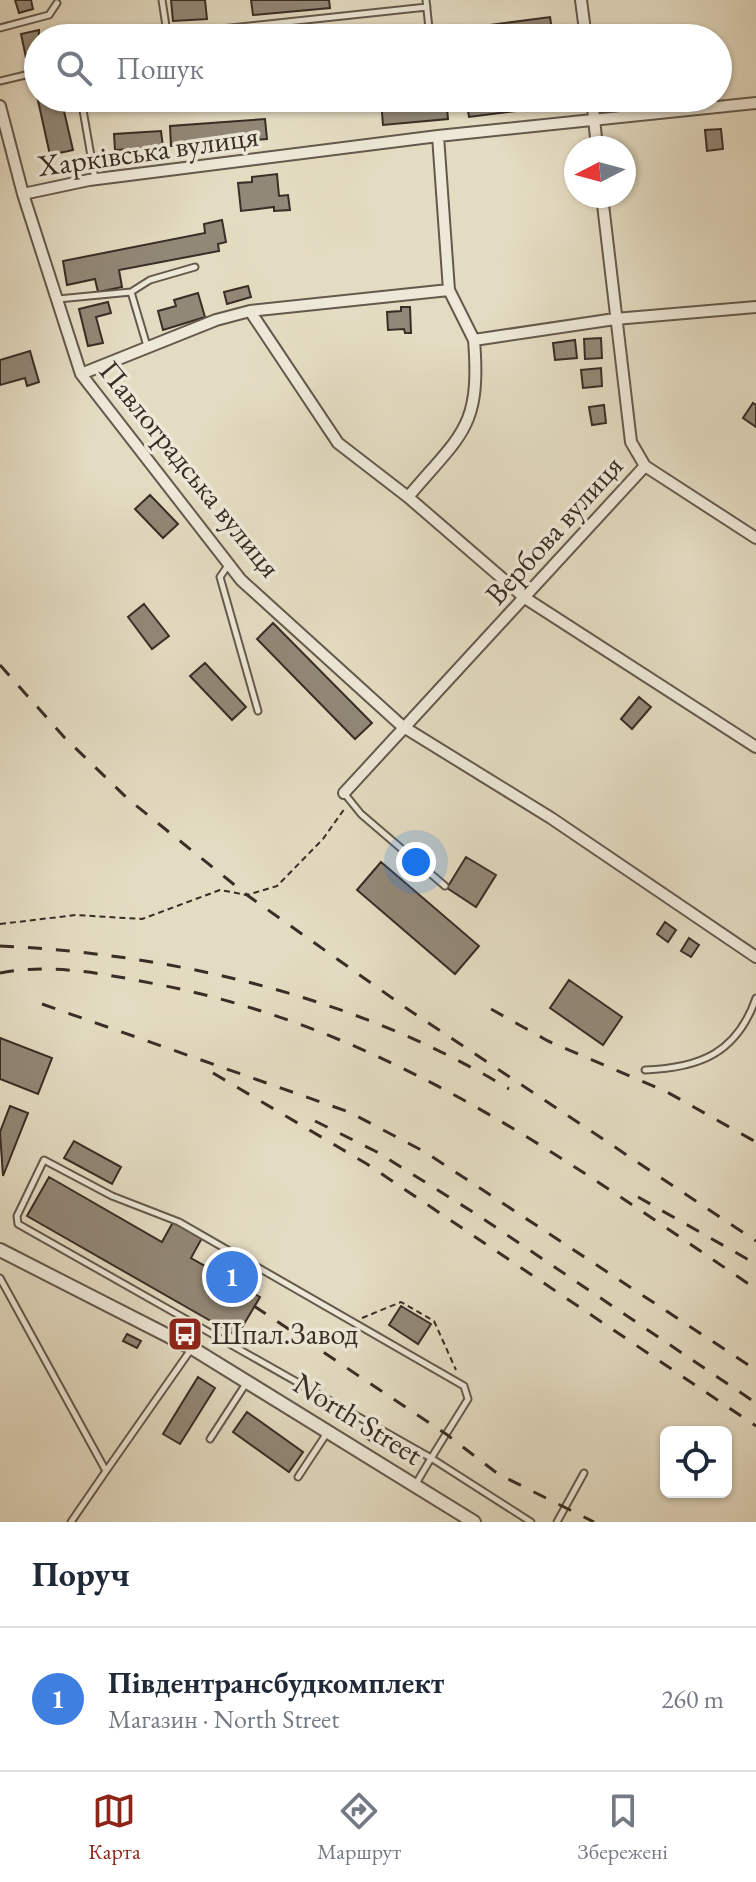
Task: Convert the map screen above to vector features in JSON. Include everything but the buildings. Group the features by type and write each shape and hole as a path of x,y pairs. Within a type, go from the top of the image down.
{"street":[{"path":"581,0 584,24"},
{"name":"Харківська вулиця","path":"732,106 756,103"},
{"name":"Павлоградська вулиця","path":"0,106 23,194 81,374 241,580 402,726 551,818 756,957"},
{"path":"594,112 596,136"},
{"name":"Харківська вулиця","path":"23,194 95,180 438,136 671,112"},
{"path":"408,497 463,432 477,394 474,340 449,290 438,136"},
{"name":"Вербова вулиця","path":"347,797 402,726 525,598 645,466 631,442 603,208"},
{"path":"81,374 250,311 449,290"},
{"path":"474,340 615,319 756,307"},
{"path":"250,311 338,443 408,497 525,598 756,747"},
{"path":"645,466 756,538"},
{"name":"North Street","path":"0,1250 192,1348 474,1522"}],"lane":[{"path":"162,0 166,24"},
{"path":"0,28 49,15 57,3"},
{"path":"256,24 427,3 429,24"},
{"path":"0,81 24,75"},
{"path":"83,112 95,180"},
{"path":"57,299 131,292 150,280 195,267"},
{"path":"131,292 147,347"},
{"path":"229,564 220,577 258,711"},
{"path":"347,797 361,814 445,886"},
{"path":"645,1070 671,1069 707,1060 737,1037 756,998"},
{"path":"415,1485 431,1458 468,1399 464,1386 179,1222 112,1196 44,1160 17,1216 18,1224 431,1458 531,1522"},
{"path":"216,1272 238,1256"},
{"path":"0,1278 106,1471"},
{"path":"71,1522 192,1348"},
{"path":"210,1439 247,1381"},
{"path":"298,1477 328,1432"},
{"path":"557,1522 584,1473"}],"path":[{"path":"0,924 76,915 142,919 220,890 247,895 277,886 323,839 347,797"},
{"path":"352,1322 401,1302 434,1321 464,1386"}],"railway":[{"path":"0,665 64,737 128,799 247,895 409,1010 756,1241"},
{"path":"0,946 132,959 263,986 327,1005 390,1029 451,1057 509,1089"},
{"path":"0,973 59,969 137,980 241,1005 322,1033 398,1066 472,1105 543,1147 756,1289"},
{"path":"42,1004 349,1112 425,1152 756,1370"},
{"path":"491,1009 548,1041 667,1092 756,1142"},
{"path":"213,1073 367,1164 756,1426"},
{"path":"315,1121 377,1152 476,1214 756,1403"},
{"path":"638,1197 756,1264"},
{"path":"254,1306 446,1434 498,1474 594,1522"}],"place":[{"name":"Південтрансбудкомплект","path":"232,1277"},
{"name":"Шпал.Завод","path":"185,1334"}]}
